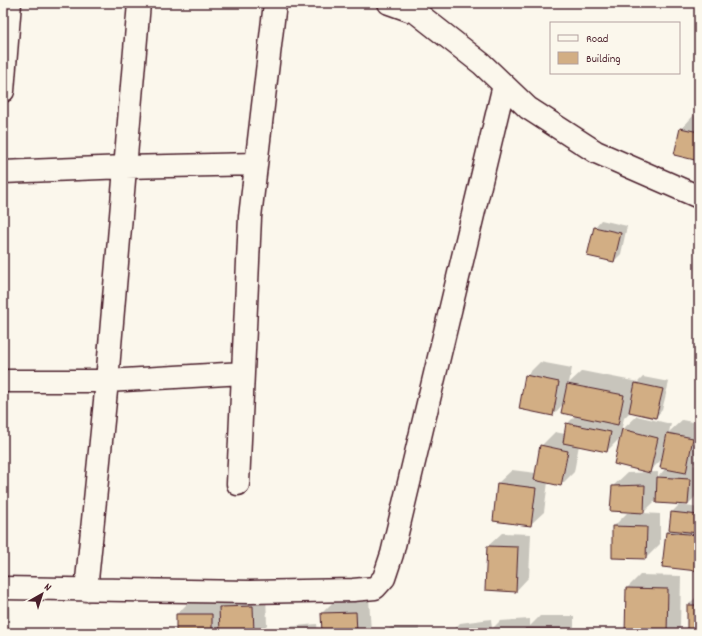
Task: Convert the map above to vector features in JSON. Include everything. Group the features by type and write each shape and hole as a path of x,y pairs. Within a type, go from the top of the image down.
{"street":[{"path":"3,91 10,3"},
{"path":"86,590 107,381 139,3"},
{"path":"238,484 250,217 275,3"},
{"path":"389,3 418,13 482,64 528,108 596,152 699,197"},
{"path":"3,588 250,592 353,590 374,588 384,578 392,554 504,86"},
{"path":"3,172 256,164"},
{"path":"3,381 107,381 243,373"}],"building":[{"path":"680,128 699,132 699,161 674,155"},
{"path":"594,227 621,233 614,262 587,256"},
{"path":"525,375 559,382 553,416 519,409"},
{"path":"635,383 663,389 656,418 629,412"},
{"path":"567,384 624,395 618,425 561,413"},
{"path":"699,410 699,429 694,428"},
{"path":"566,423 611,432 607,452 563,443"},
{"path":"622,429 658,438 650,473 614,464"},
{"path":"667,433 693,438 686,473 660,468"},
{"path":"540,445 568,451 561,486 534,480"},
{"path":"657,477 690,479 688,505 656,503"},
{"path":"497,483 536,488 531,526 493,521"},
{"path":"645,485 644,513 610,511 612,486"},
{"path":"671,512 699,515 699,533 669,530"},
{"path":"612,526 647,527 646,559 612,558"},
{"path":"666,532 699,535 697,571 662,567"},
{"path":"487,546 518,547 516,592 485,590"},
{"path":"626,588 668,589 667,633 625,633"},
{"path":"687,605 699,605 699,633 687,633"},
{"path":"253,606 254,633 220,633 219,607"},
{"path":"356,612 357,633 322,633 321,613"},
{"path":"176,614 212,614 212,633 176,633"},
{"path":"525,629 561,629 561,633 525,633"},
{"path":"311,630 311,633 285,633"}]}
